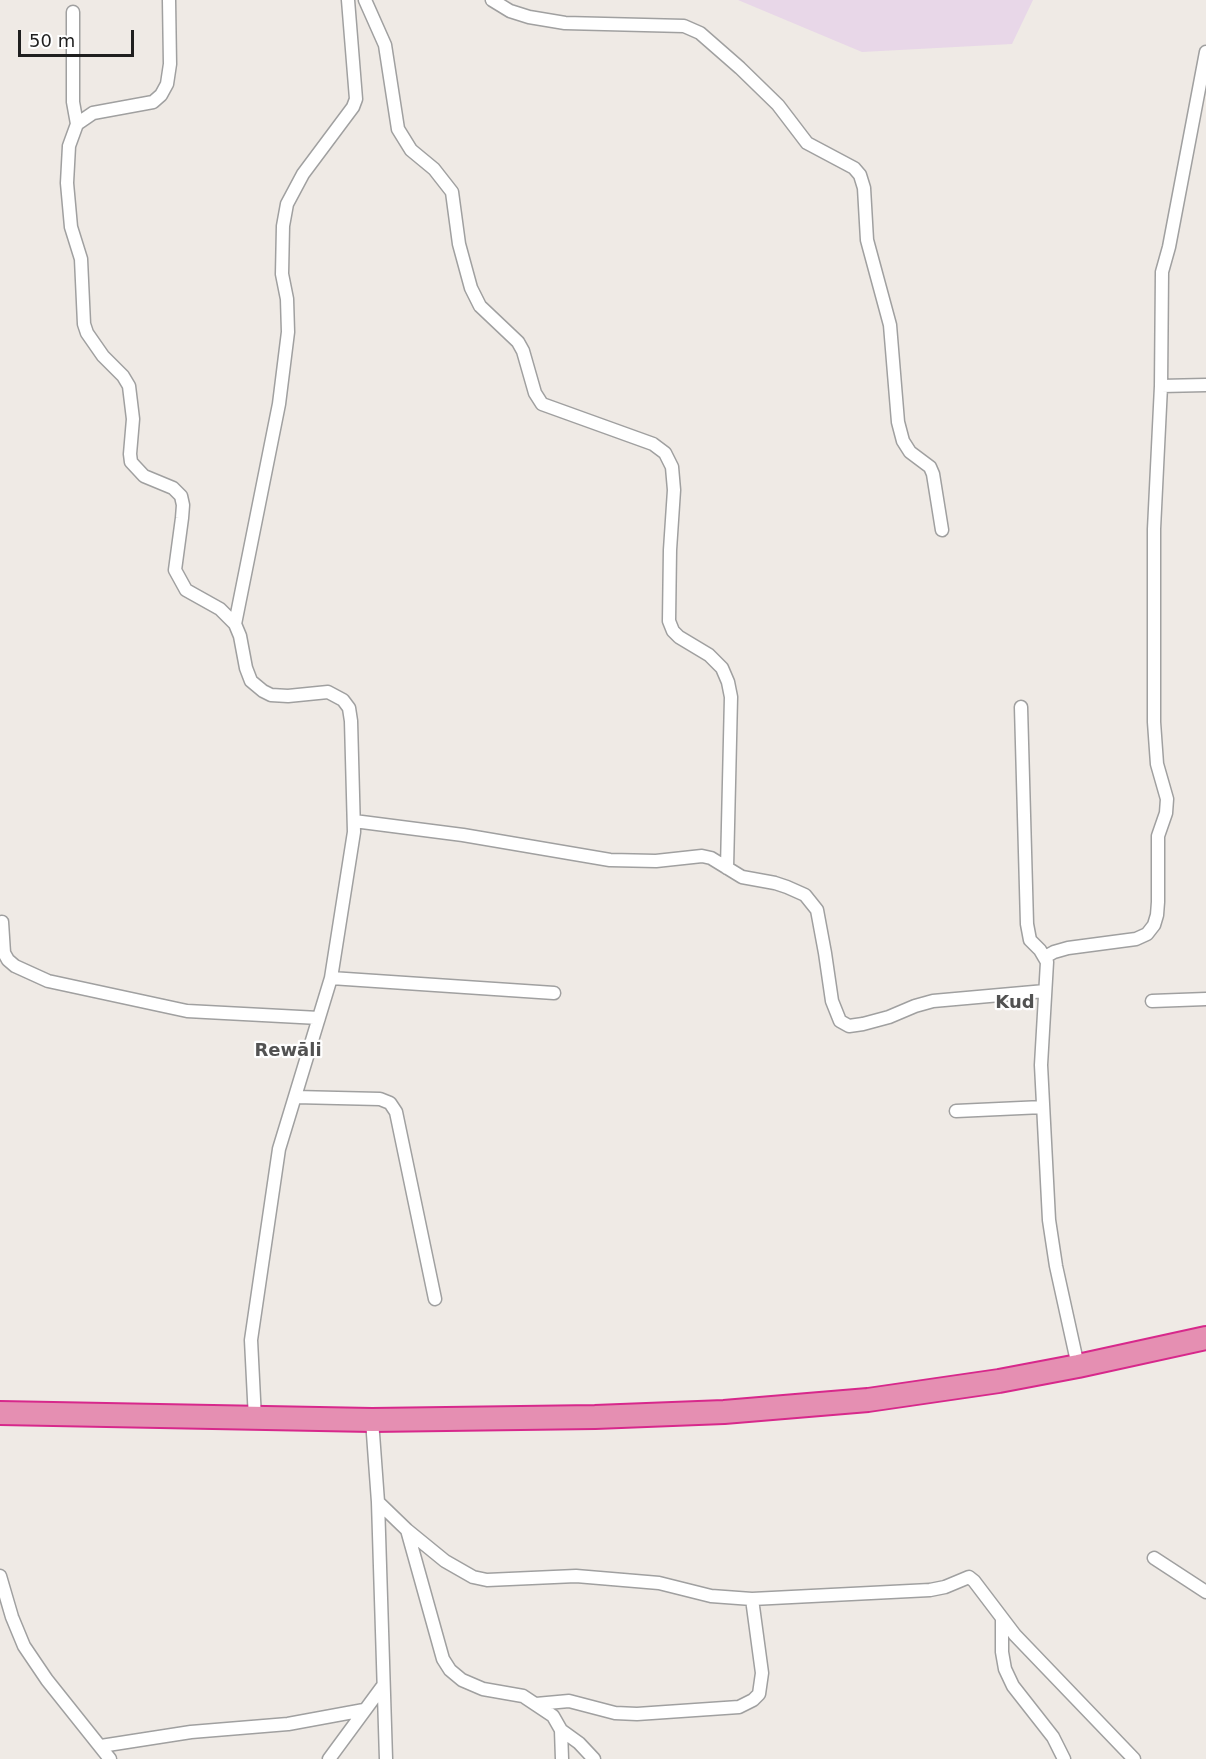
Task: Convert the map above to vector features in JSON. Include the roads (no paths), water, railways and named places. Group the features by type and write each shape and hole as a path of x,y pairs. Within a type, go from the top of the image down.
{"highway":[{"path":"0,1413 372,1420 595,1417 724,1412 868,1400 999,1381 1206,1338"}],"street":[{"path":"77,124 93,113 153,102 161,95 167,84 170,64 169,0"},
{"path":"255,1419 251,1340 279,1149 331,978 354,821 349,708 337,696 328,692 288,696 272,695 262,691 251,681 248,674 235,624 279,404 288,332 287,299 282,274 283,226 287,204 303,174 353,107 356,99 348,0"},
{"path":"365,0 385,45 398,129 411,150 434,169 452,192 459,244 471,288 480,306 518,342 523,351 535,393 542,404 653,444 665,453 672,467 674,490 669,621 673,631 679,637 709,655 722,668 731,697 728,868"},
{"path":"492,0 510,11 529,17 565,23 684,26 700,33 778,105 807,143 854,168 864,188 867,240 890,325 898,422 903,441 910,452 930,467 933,474 942,530"},
{"path":"73,12 73,102 77,124 69,146 67,183 71,227 81,259 84,324 87,333 129,386 133,419 131,462 144,476 173,488 181,496 183,505 175,570 177,578 186,590 220,609 235,624"},
{"path":"1045,957 1054,951 1068,948 1136,939 1148,934 1157,915 1158,836 1166,813 1167,799 1157,764 1154,722 1154,528 1161,386 1162,272 1200,114 1206,52"},
{"path":"1161,386 1206,385"},
{"path":"1021,707 1027,924 1030,940 1045,957 1041,1065 1049,1220 1056,1266 1078,1366"},
{"path":"354,821 463,835 610,860 656,861 702,856 711,858 742,877 787,887 806,895 817,910 832,1001 840,1021 849,1026 889,1017 933,1001 1045,991"},
{"path":"2,922 4,953 8,960 15,966 48,981 187,1011 319,1018"},
{"path":"331,978 554,993"},
{"path":"1152,1001 1206,999"},
{"path":"295,1097 380,1099 390,1103 396,1112 435,1299"},
{"path":"956,1111 1043,1107"},
{"path":"372,1420 378,1502 386,1759"},
{"path":"378,1502 407,1530 445,1561 473,1577 487,1580 576,1576 659,1583 711,1596 752,1599 930,1590 945,1587 969,1577 1015,1635 1134,1759"},
{"path":"407,1530 443,1659 450,1670 462,1680 483,1689 523,1696 536,1704 553,1716 561,1730 579,1743 594,1759"},
{"path":"1154,1558 1206,1592"},
{"path":"0,1576 12,1617 24,1646 54,1689 110,1759"},
{"path":"536,1704 569,1701 615,1713 637,1714 738,1707 746,1704 759,1694 762,1673 752,1599"},
{"path":"1002,1619 1002,1652 1005,1669 1013,1686 1053,1737 1063,1758"},
{"path":"329,1759 382,1687"},
{"path":"101,1746 191,1732 288,1724 364,1710"},
{"path":"561,1730 562,1759"}],"district":[{"name":"Kud","path":"1015,1003"},
{"name":"Rewāli","path":"288,1051"}]}
